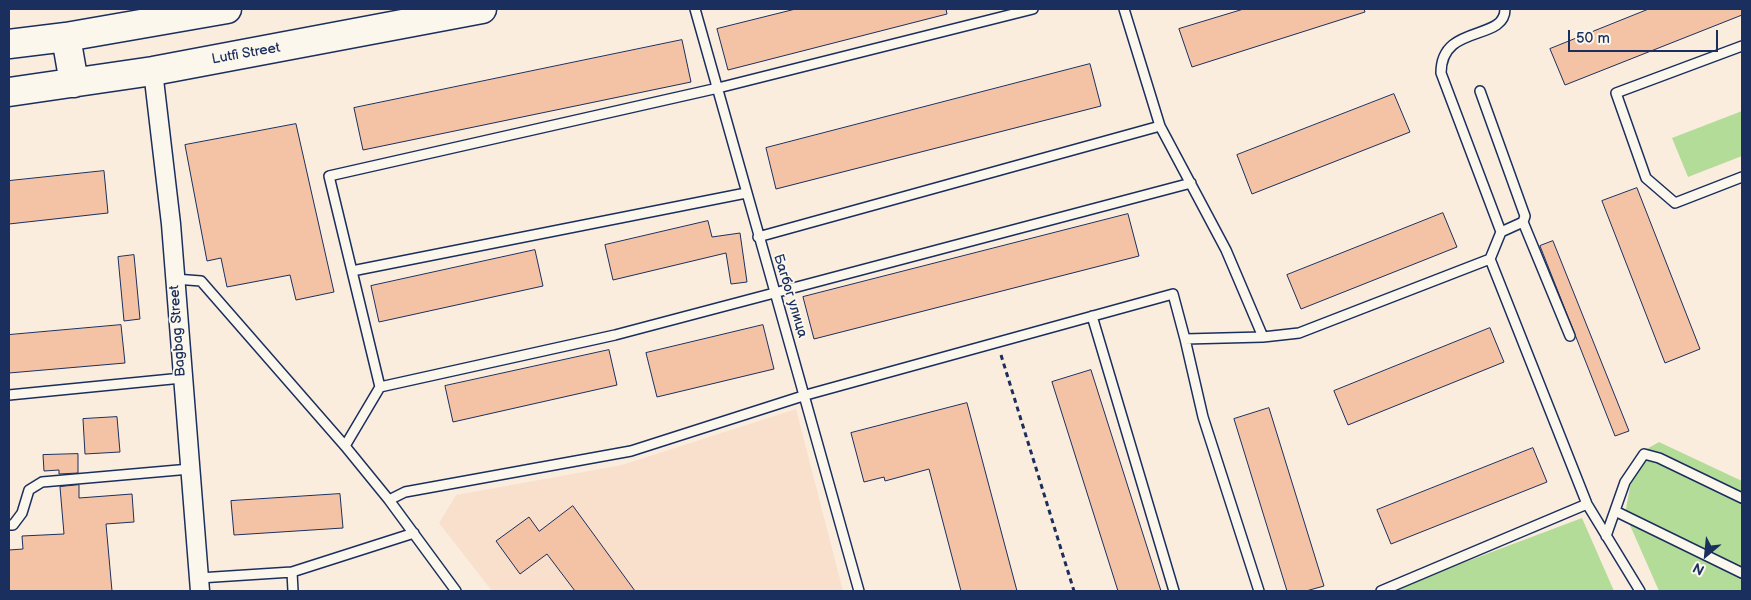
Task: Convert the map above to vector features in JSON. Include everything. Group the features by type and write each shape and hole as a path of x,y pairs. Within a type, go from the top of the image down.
{"main road":[{"path":"9,44 66,37 227,9"},
{"name":"Lutfi Street","path":"9,92 153,71 482,9"},
{"path":"66,37 74,83"}],"street":[{"name":"Bagbag Street","path":"153,71 171,224 200,585"}],"lane":[{"name":"Багбог улица","path":"695,9 758,237 806,394 859,591"},
{"path":"345,446 380,386 329,176 718,88 1033,9"},
{"path":"1124,9 1160,126 1226,250 1263,337"},
{"path":"1505,9 1505,15 1498,25 1455,42 1446,51 1441,63 1444,84 1501,232 1490,259 1587,504 1640,591"},
{"path":"1742,46 1616,94 1646,178 1676,203 1742,177"},
{"path":"1480,91 1525,216 1523,222 1570,336"},
{"path":"758,237 1160,126"},
{"path":"380,386 615,335 776,294 1190,183"},
{"path":"352,271 746,193"},
{"path":"1501,232 1523,222"},
{"path":"1185,339 1263,337 1299,333 1490,259"},
{"path":"174,279 201,281 345,446 389,500 456,591"},
{"path":"389,500 405,492 631,451 806,394 1173,294 1203,417 1259,591"},
{"path":"1092,316 1174,591"},
{"path":"9,396 182,378"},
{"path":"1606,536 1624,482 1644,454 1660,458 1742,498"},
{"path":"9,525 14,525 22,513 28,490 42,482 190,469"},
{"path":"1382,591 1587,504"},
{"path":"1615,510 1742,573"},
{"path":"200,585 292,572 414,533"},
{"path":"292,572 293,591"}],"path":[{"path":"997,342 1074,591"}],"shaded area":[{"path":"796,409 843,591 492,591 439,523 456,495 622,465"}],"green space":[{"path":"1742,111 1742,156 1688,177 1672,138"},
{"path":"1659,442 1742,481 1742,591 1659,591 1625,514 1636,455"},
{"path":"1582,518 1614,591 1388,591"}],"building":[{"path":"796,9 946,9 947,14 728,70 717,29"},
{"path":"1244,9 1364,9 1365,12 1192,67 1179,29"},
{"path":"1649,9 1742,9 1742,15 1565,85 1550,49"},
{"path":"682,40 691,82 363,150 354,108"},
{"path":"1090,64 1101,106 776,189 766,148"},
{"path":"1394,94 1410,132 1252,194 1237,155"},
{"path":"296,124 334,292 296,300 290,275 227,287 221,258 207,261 185,145"},
{"path":"104,171 108,213 9,224 9,181"},
{"path":"1637,188 1700,349 1665,363 1602,201"},
{"path":"1443,213 1457,247 1301,309 1287,275"},
{"path":"1128,214 1139,256 814,339 803,297"},
{"path":"708,221 712,237 740,233 747,282 731,284 726,253 613,280 605,245"},
{"path":"1553,241 1629,431 1615,436 1540,246"},
{"path":"535,250 543,286 379,322 371,286"},
{"path":"134,255 140,319 124,321 118,257"},
{"path":"121,325 125,363 9,373 9,335"},
{"path":"763,325 774,369 657,397 646,353"},
{"path":"1490,328 1504,362 1348,425 1334,391"},
{"path":"609,350 617,385 453,422 445,386"},
{"path":"1091,370 1161,591 1118,591 1052,382"},
{"path":"967,403 1017,591 961,591 929,469 885,481 884,477 864,482 851,433"},
{"path":"1269,408 1324,586 1306,591 1287,591 1234,419"},
{"path":"117,417 120,452 85,454 83,419"},
{"path":"1533,448 1547,482 1391,544 1377,510"},
{"path":"78,454 78,473 59,474 59,470 44,471 43,455"},
{"path":"79,485 79,498 132,494 134,522 106,524 112,591 9,591 9,550 23,549 22,536 64,534 60,487"},
{"path":"340,494 343,528 234,535 231,501"},
{"path":"573,506 635,591 575,591 547,554 520,574 496,541 529,517 539,531"}]}
